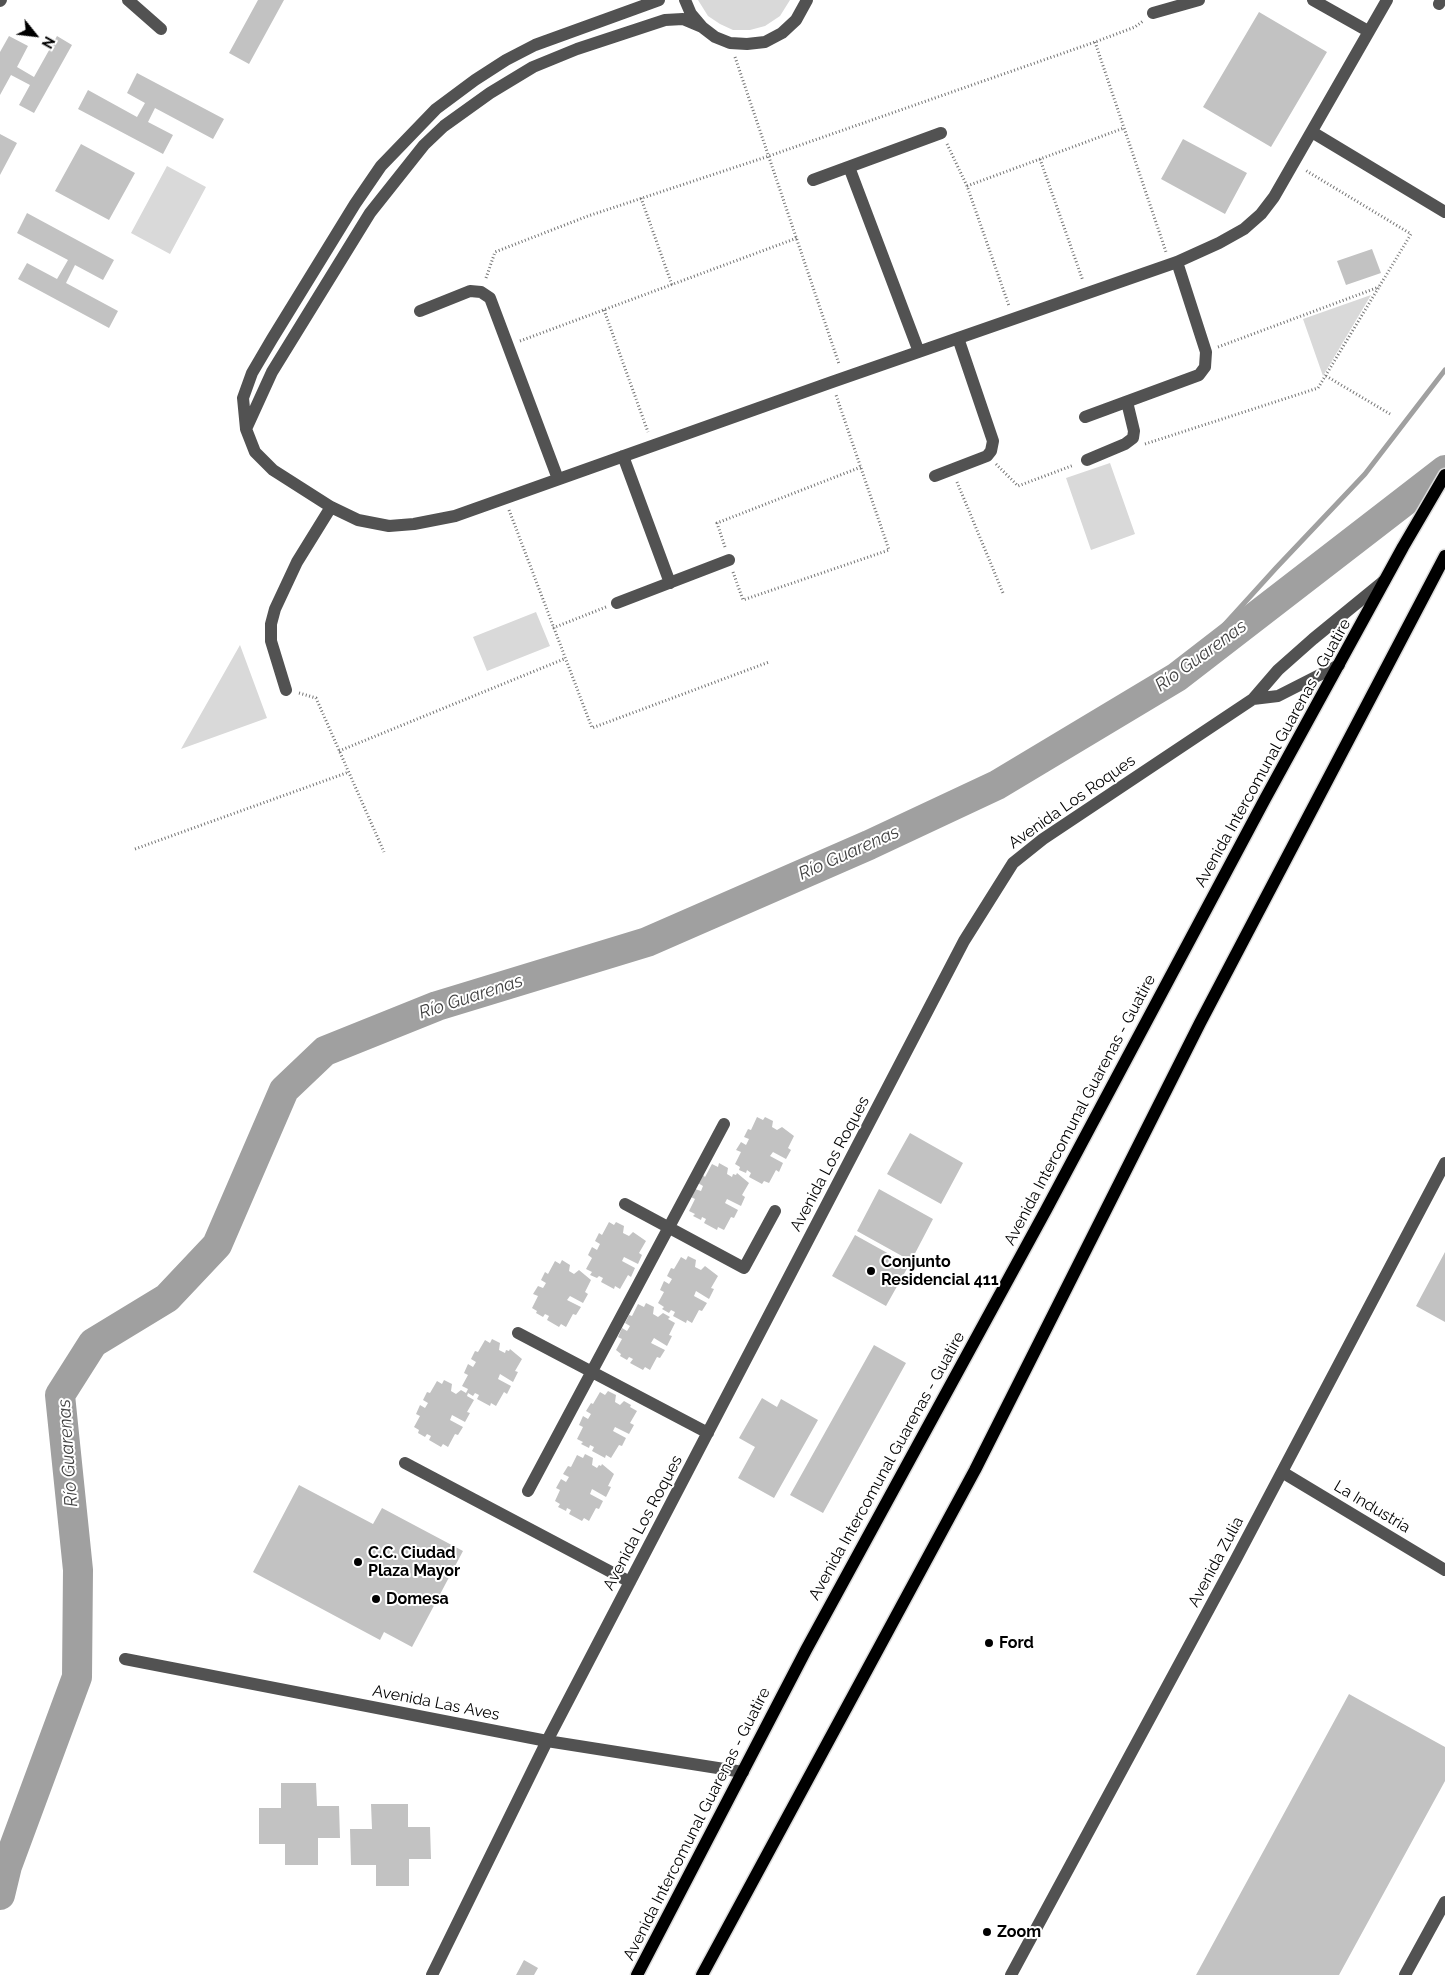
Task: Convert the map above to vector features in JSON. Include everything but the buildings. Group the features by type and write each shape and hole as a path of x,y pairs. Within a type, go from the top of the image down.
{"main road":[{"name":"Avenida Intercomunal Guarenas - Guatire","path":"637,1975 810,1641 1041,1218 1264,799 1403,547 1445,475"},
{"path":"702,1975 975,1470 1200,1023 1445,556"}],"street":[{"path":"128,0 161,29"},
{"path":"659,0 534,45 506,60 436,109 381,166 355,204 252,373 243,398 246,429 255,452 273,470 331,507 358,520 389,526 414,524 455,516 1173,264 1219,243 1244,229 1261,214 1294,164 1387,0"},
{"path":"685,0 691,14 702,27 715,37 730,43 747,44 765,42 782,33 796,20 806,1"},
{"path":"1153,13 1199,0"},
{"path":"1313,0 1368,31"},
{"path":"246,429 272,372 370,213 424,145 444,126 490,93 533,67 577,49 665,20 683,19 702,27"},
{"path":"1312,132 1445,212"},
{"path":"813,180 941,133"},
{"path":"849,167 919,352"},
{"path":"1085,417 1199,375 1205,367 1206,352 1173,264"},
{"path":"420,311 470,291 481,292 490,298 558,480"},
{"path":"935,476 987,456 991,451 993,441 958,338"},
{"path":"1086,460 1125,444 1133,438 1134,431 1127,402"},
{"path":"623,456 670,583"},
{"path":"286,690 271,641 271,624 275,609 297,562 331,507"},
{"path":"616,602 729,560"},
{"name":"Avenida Los Roques","path":"432,1975 547,1741 964,941 1013,862 1043,839 1253,699 1278,670 1386,579"},
{"name":"Avenida Los Roques","path":"1253,699 1278,696 1339,665"},
{"path":"528,1491 724,1124"},
{"name":"Avenida Zulia","path":"1011,1975 1282,1472 1445,1163"},
{"path":"625,1204 744,1268 775,1210"},
{"path":"518,1333 708,1433"},
{"path":"405,1463 630,1582"},
{"name":"La Industria","path":"1282,1472 1445,1570"},
{"name":"Avenida Las Aves","path":"125,1659 547,1741 743,1772"},
{"path":"1405,1975 1445,1902"}],"path":[{"path":"481,292 494,252 588,216 769,156 1095,42 1135,27 1153,13"},
{"path":"1095,42 1173,264"},
{"path":"730,43 797,238 861,467 889,550 743,600 717,523 861,467"},
{"path":"967,186 1124,128"},
{"path":"941,133 967,186 1013,319"},
{"path":"1040,159 1088,293"},
{"path":"1133,438 1146,445 1318,388 1411,234 1294,164"},
{"path":"641,198 672,285"},
{"path":"508,346 797,238"},
{"path":"1206,352 1379,287"},
{"path":"604,310 653,446"},
{"path":"1326,376 1390,414"},
{"path":"987,456 1018,486 1086,460"},
{"path":"952,470 1003,593"},
{"path":"505,498 564,659 592,728 769,662"},
{"path":"553,628 616,602"},
{"path":"339,751 564,659"},
{"path":"286,690 316,698 384,852"},
{"path":"135,849 348,772"}],"shaded area":[{"path":"698,0 790,0 780,16 765,26 750,30 733,30 708,16"},
{"path":"167,166 206,187 170,254 131,233"},
{"path":"1371,295 1323,376 1303,319"},
{"path":"1110,463 1135,534 1091,550 1066,478"},
{"path":"536,612 550,646 487,671 473,637"},
{"path":"240,645 267,718 181,749"}],"waterway":[{"path":"1177,677 1365,474 1445,370"},
{"name":"Río Guarenas","path":"0,1895 7,1866 77,1677 78,1570 60,1395 93,1343 167,1298 217,1245 284,1090 325,1051 437,1006 647,942 869,845 997,785 1177,677 1445,470"}],"place":[{"name":"Conjunto Residencial 411","path":"871,1271"},
{"name":"C.C. Ciudad Plaza Mayor","path":"358,1562"},
{"name":"Domesa","path":"376,1599"},
{"name":"Ford","path":"989,1643"},
{"name":"Zoom","path":"987,1932"}]}
